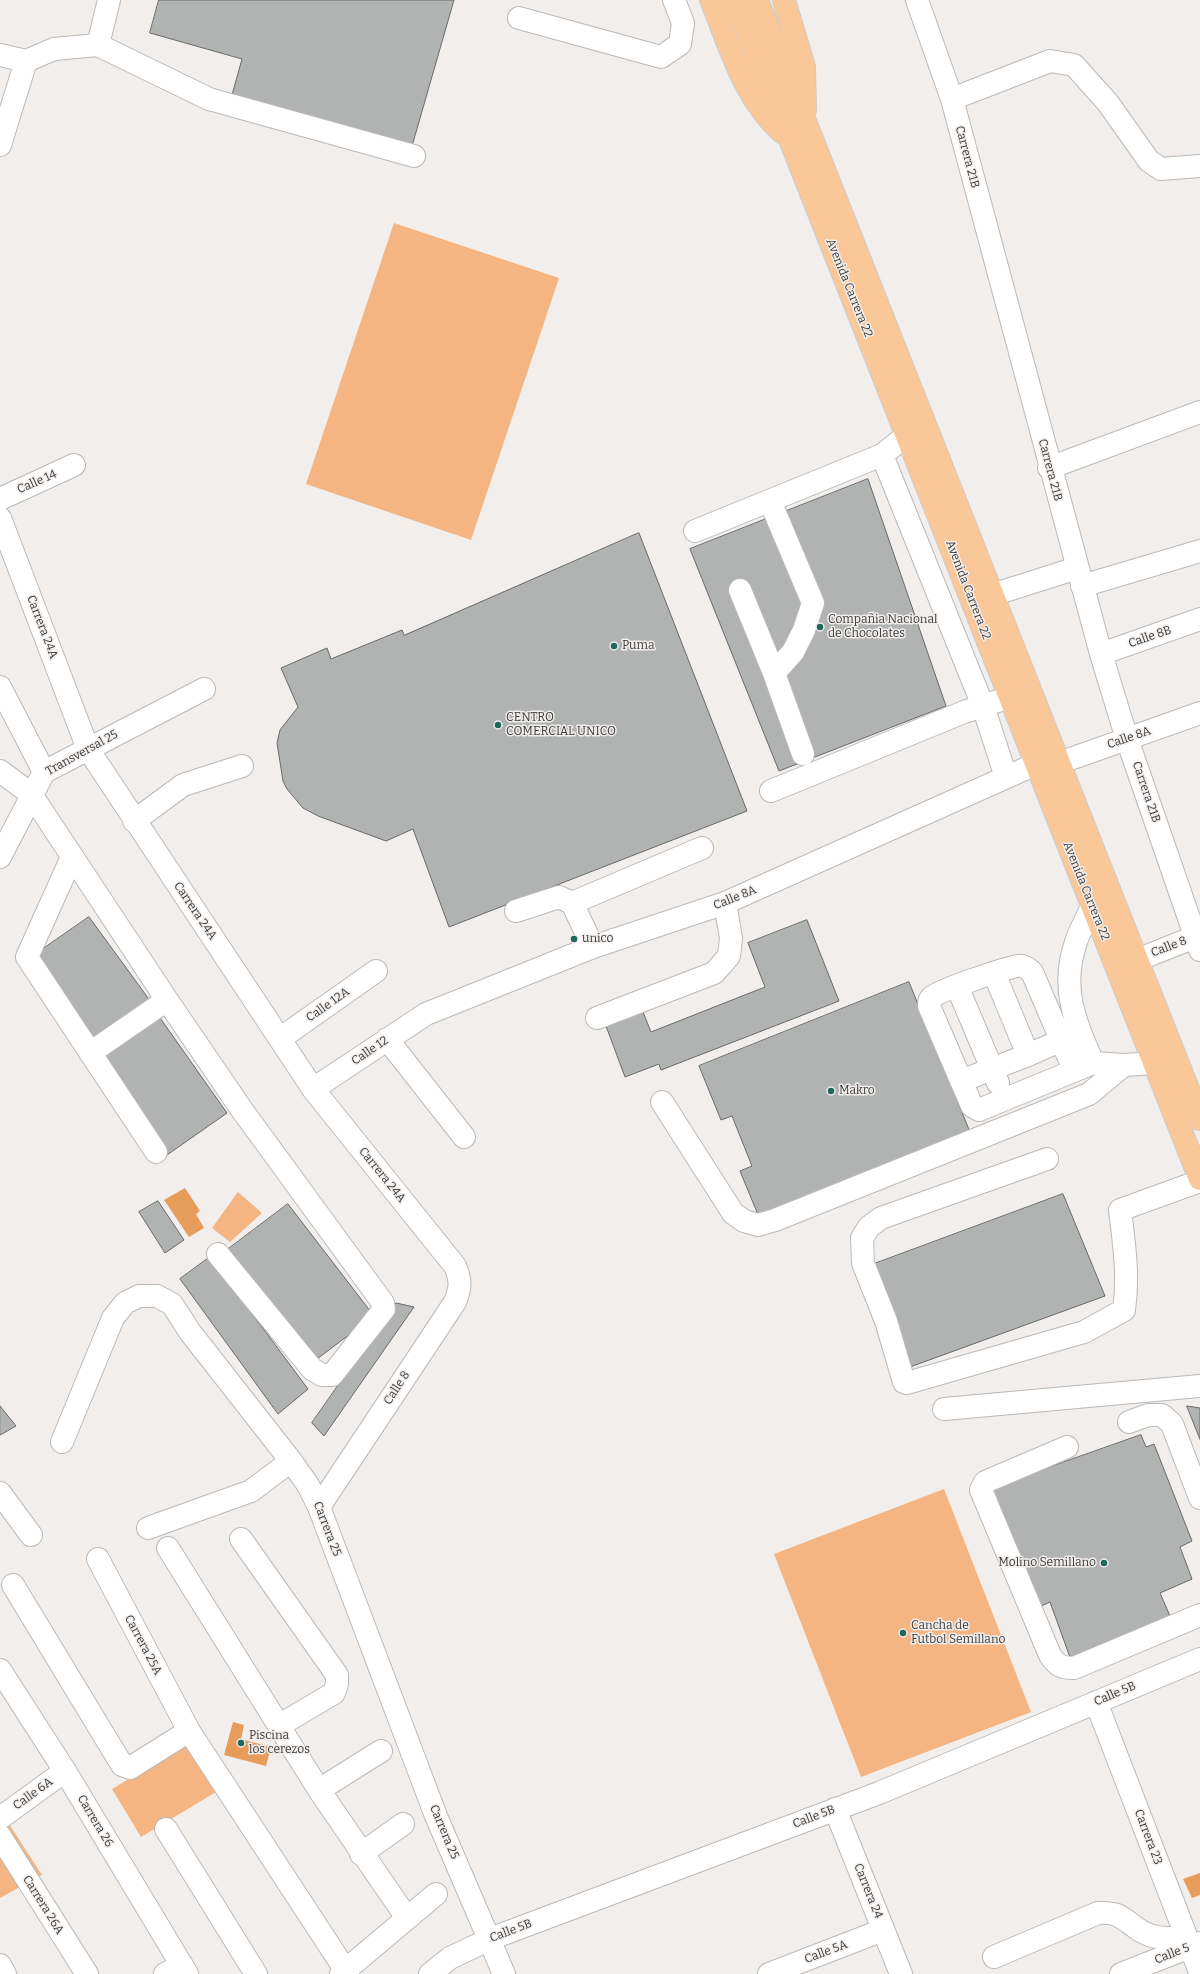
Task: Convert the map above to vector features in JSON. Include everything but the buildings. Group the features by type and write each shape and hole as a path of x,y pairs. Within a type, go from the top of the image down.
{"main road":[{"path":"711,0 748,90 768,119 790,139"},
{"name":"Avenida Carrera 22","path":"735,0 1200,1180"},
{"name":"Avenida Carrera 22","path":"757,0 1200,1119"},
{"path":"784,0 804,67 804,121"}],"street":[{"path":"98,45 107,0"},
{"path":"519,18 661,57 680,44 683,23 674,0"},
{"name":"Carrera 21B","path":"918,0 952,99 1049,468 1101,654 1127,739 1198,941"},
{"path":"0,55 26,61 54,49 98,45 209,99 414,156"},
{"path":"0,145 26,61"},
{"path":"952,99 1050,61 1074,65 1108,103 1149,162 1161,169 1200,166"},
{"path":"1049,468 1200,412"},
{"path":"695,531 882,454 907,435"},
{"path":"882,454 947,620 983,706 1006,777"},
{"name":"Calle 14","path":"0,498 74,466"},
{"path":"770,501 813,604 804,630 793,652 774,673"},
{"name":"Carrera 24A","path":"0,518 88,749 134,821 281,1038 313,1089 455,1266"},
{"path":"992,595 1200,550"},
{"path":"740,590 774,673 803,754"},
{"path":"947,620 975,609"},
{"name":"Calle 8B","path":"1101,654 1200,620"},
{"path":"0,687 44,772"},
{"name":"Transversal 25","path":"0,857 31,794 44,772 204,689"},
{"path":"771,791 983,706 1010,697"},
{"name":"Calle 8A","path":"1059,763 1200,713"},
{"name":"Calle 8A","path":"426,1014 593,947 725,903 1036,764"},
{"path":"134,821 183,785 242,766"},
{"path":"0,771 31,794 167,1000 242,1110 384,1303 384,1309 332,1374 322,1375 312,1368 218,1254"},
{"path":"572,903 702,848"},
{"path":"72,857 27,957 156,1152"},
{"path":"516,911 559,897 572,903 593,947"},
{"path":"597,1018 714,973 729,956 731,938 725,903"},
{"path":"1071,1036 1073,1012 1068,991 1070,975 1076,942 1092,906"},
{"name":"Calle 8","path":"1137,960 1198,941"},
{"path":"1083,1066 1071,1036 1032,972 1026,967 1020,966 994,973 957,986 932,997 929,1006 972,1106 975,1109 979,1110 1083,1066 1154,1064"},
{"name":"Calle 12A","path":"281,1038 376,971"},
{"path":"994,973 1028,1055"},
{"path":"957,986 1005,1098"},
{"path":"90,1053 167,1000"},
{"name":"Calle 12","path":"313,1089 426,1014"},
{"path":"961,1081 1028,1055 1071,1036"},
{"path":"387,1039 464,1137"},
{"path":"662,1102 733,1213 744,1221 758,1225 819,1203 1089,1094 1124,1065"},
{"path":"1047,1159 881,1218 869,1227 862,1238 863,1263 886,1321 904,1382 907,1383 1084,1332 1124,1310 1127,1292 1127,1269 1120,1210 1200,1180"},
{"name":"Calle 8","path":"319,1507 455,1302 460,1290 461,1280 455,1266"},
{"name":"Carrera 25","path":"62,1442 113,1318 125,1303 139,1296 158,1296 172,1304 190,1332 291,1461 308,1485 319,1507 436,1816 504,1974"},
{"path":"944,1409 1200,1386"},
{"path":"1129,1422 1148,1415 1162,1415 1172,1424 1200,1498"},
{"path":"1067,1447 985,1482 981,1490 1050,1656 1055,1664 1063,1668 1074,1668 1200,1615"},
{"path":"148,1528 251,1491 291,1461"},
{"path":"0,1493 31,1535"},
{"path":"241,1539 337,1675 337,1684 334,1693 280,1725"},
{"path":"168,1548 280,1725 319,1790 361,1854 407,1918"},
{"name":"Carrera 25A","path":"98,1559 189,1731 344,1973"},
{"path":"13,1585 122,1765 130,1768 189,1731"},
{"name":"Calle 5B","path":"430,1974 450,1958 490,1939 879,1793 1200,1659"},
{"name":"Carrera 26","path":"0,1670 65,1771 178,1971"},
{"name":"Carrera 23","path":"1096,1702 1192,1942 1200,1972"},
{"path":"319,1790 381,1750"},
{"name":"Calle 6A","path":"0,1818 65,1771"},
{"name":"Carrera 24","path":"835,1809 901,1974"},
{"path":"361,1854 403,1824"},
{"path":"166,1829 256,1974"},
{"name":"Carrera 26A","path":"0,1836 87,1974"},
{"path":"344,1973 436,1894"},
{"path":"994,1957 1098,1913 1110,1913 1125,1918 1135,1928 1158,1938 1192,1942"},
{"name":"Calle 5A","path":"770,1974 883,1930"},
{"name":"Calle 5","path":"1121,1974 1192,1942"},
{"path":"0,1965 5,1974"}],"shaded area":[{"path":"394,223 559,278 471,540 306,484"},
{"path":"185,1188 200,1211 196,1214 204,1228 189,1237 164,1200"},
{"path":"238,1192 262,1213 230,1242 212,1228"},
{"name":"Cancha de Futbol Semillano","path":"944,1489 1031,1712 861,1777 774,1554"},
{"name":"Piscina los cerezos","path":"233,1722 244,1725 241,1739 271,1747 266,1766 224,1755"},
{"path":"192,1741 221,1789 141,1837 112,1789"},
{"path":"2,1813 42,1875 0,1898 0,1814"},
{"path":"1200,1873 1200,1895 1192,1898 1183,1879"}],"place":[{"name":"Compañia Nacional de Chocolates","path":"820,627"},
{"name":"Puma","path":"614,646"},
{"name":"CENTRO COMERCIAL UNICO","path":"498,725"},
{"name":"unico","path":"574,939"},
{"name":"Makro","path":"831,1091"},
{"name":"Molino Semillano","path":"1104,1563"},
{"name":"Cancha de Futbol Semillano","path":"903,1633"},
{"name":"Piscina los cerezos","path":"241,1743"}]}
